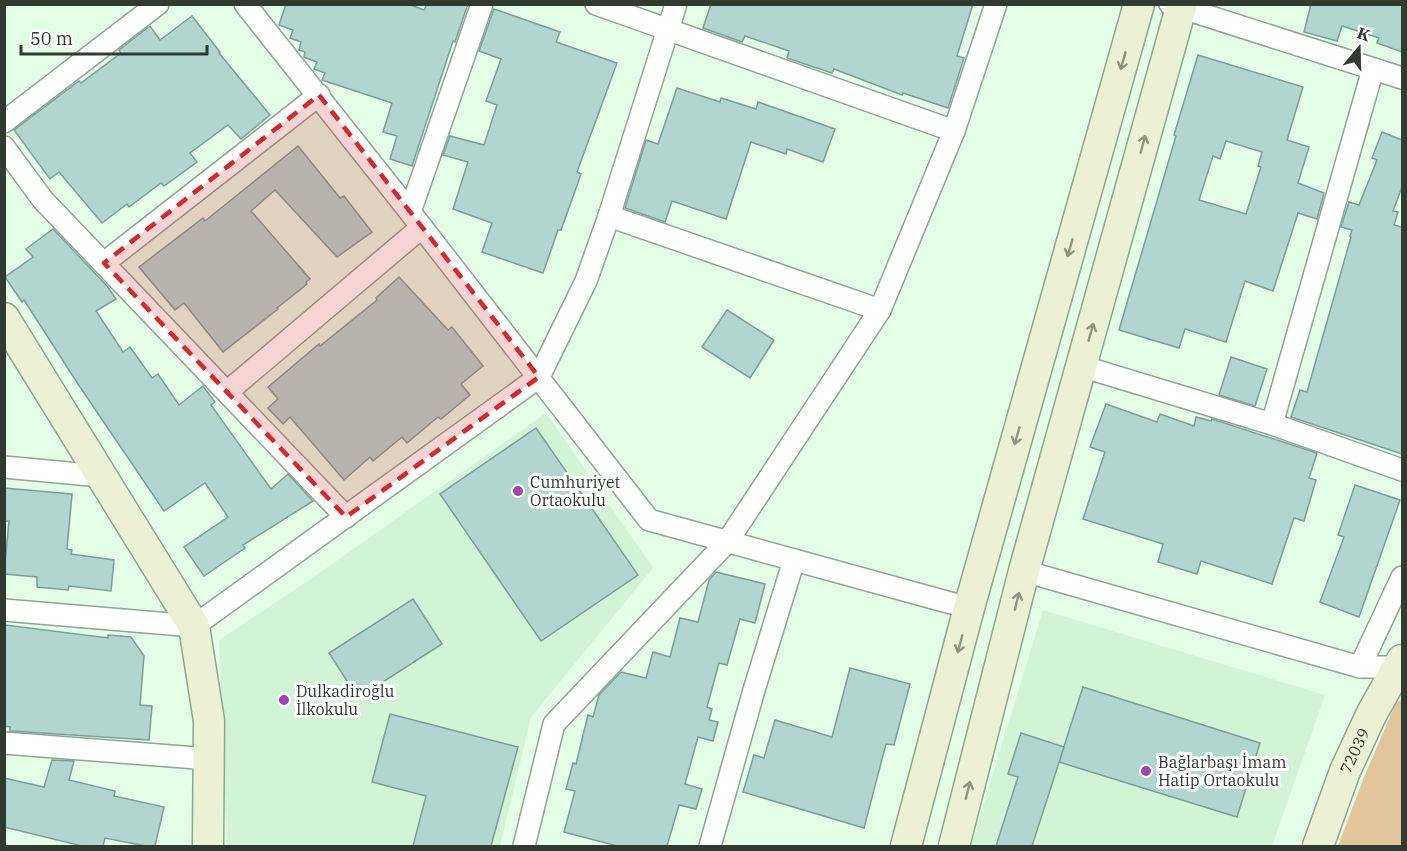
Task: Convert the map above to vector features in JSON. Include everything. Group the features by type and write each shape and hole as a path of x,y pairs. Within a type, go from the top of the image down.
{"main road":[{"path":"906,846 969,608 1139,4"},
{"path":"954,846 1024,571 1177,5"},
{"path":"8,329 194,626 209,721 208,846"},
{"name":"72039","path":"1318,846 1345,771 1372,713 1401,664"}],"street":[{"path":"4,122 158,4"},
{"path":"245,4 319,95 649,520 969,608"},
{"path":"227,392 416,220 482,4"},
{"path":"596,4 954,131"},
{"path":"4,610 194,626 539,377 586,281 676,4"},
{"path":"524,846 554,724 727,542 880,310 954,131 996,4"},
{"path":"1177,5 1402,78"},
{"path":"1272,424 1373,69"},
{"path":"104,263 319,95"},
{"path":"4,147 43,200 346,517"},
{"path":"609,216 880,310"},
{"path":"1081,366 1272,424 1402,470"},
{"path":"4,467 101,476"},
{"path":"710,846 794,560"},
{"path":"1024,571 1360,667 1401,664"},
{"path":"1360,667 1402,577"},
{"path":"4,743 209,759"}],"highlighted area":[{"path":"319,95 539,377 346,517 104,263"}],"shaded area":[{"path":"546,413 653,568 531,717 500,846 227,846 219,640 315,576"},
{"name":"Bağlarbaşı İmam Hatip Ortaokulu","path":"1043,610 1325,695 1272,846 971,846"},
{"path":"1402,699 1402,846 1338,846 1364,777 1396,703"}],"building":[{"path":"286,4 408,4 424,10 427,4 468,4 455,42 453,41 412,166 390,159 397,136 383,132 392,103 322,80 325,73 314,69 317,62 304,57 305,52 299,50 301,42 290,38 293,30 279,25"},
{"path":"711,4 973,4 957,56 964,58 948,108 903,93 902,95 834,69 832,73 787,58 789,51 745,36 742,42 703,28"},
{"path":"1311,4 1402,4 1402,52 1377,43 1379,38 1342,26 1337,41 1304,32"},
{"path":"494,9 560,32 556,42 617,63 577,172 581,174 574,194 543,273 482,252 492,223 453,209 468,162 443,155 450,136 484,145 497,105 486,101 501,59 479,51"},
{"path":"192,16 270,115 241,139 228,125 190,153 197,162 164,186 161,183 129,207 127,204 102,223 59,172 50,179 14,130 79,81 81,83 121,53 119,50 150,26 160,40"},
{"path":"1198,55 1303,87 1287,140 1309,147 1298,183 1324,193 1317,219 1298,213 1273,291 1245,281 1226,342 1185,329 1179,348 1119,330 1176,136 1174,135","holes":["1226,141 1262,152 1258,166 1261,167 1246,214 1199,200 1213,156 1220,159"]},
{"path":"677,88 720,102 721,98 756,109 758,102 835,129 823,162 787,149 786,154 751,142 726,219 672,201 665,222 625,208 646,140 658,144"},
{"path":"1382,132 1402,140 1402,187 1393,211 1398,212 1394,225 1402,227 1402,454 1291,417 1300,390 1307,392 1351,237 1352,230 1341,227 1349,202 1359,205 1377,160 1372,158"},
{"path":"298,146 340,198 344,196 372,232 337,257 275,190 251,211 310,279 278,309 223,352 184,303 175,310 139,267 203,218 205,221"},
{"path":"53,229 107,286 116,299 96,311 123,352 130,347 152,378 158,374 179,405 203,386 215,402 211,405 271,489 288,474 313,501 243,545 245,548 204,576 184,547 228,517 205,483 164,511 24,300 22,302 5,277 33,257 26,249"},
{"path":"399,277 448,330 452,327 483,366 461,384 470,395 441,419 438,417 407,443 402,437 373,461 370,457 344,480 290,417 283,424 268,408 278,399 268,387 377,300 376,298"},
{"path":"727,310 774,340 750,378 702,347"},
{"path":"1231,357 1267,369 1255,406 1219,395"},
{"path":"1106,404 1157,422 1160,414 1194,426 1196,417 1211,421 1212,419 1317,453 1309,478 1316,480 1304,521 1294,518 1272,584 1201,561 1197,574 1158,562 1163,544 1083,519 1105,452 1090,447"},
{"path":"536,428 638,575 541,641 440,494"},
{"path":"1355,485 1400,500 1359,617 1320,602 1344,537 1338,535"},
{"path":"4,488 72,494 67,549 72,550 71,554 114,560 111,591 69,586 68,590 37,587 37,577 4,574 9,521 4,521"},
{"path":"716,572 765,584 755,623 740,619 727,665 719,663 707,707 712,709 709,720 718,722 713,741 698,737 685,784 702,789 696,809 679,805 667,846 617,846 564,832 575,791 566,789 573,763 576,764 588,715 593,717 599,695 621,672 646,678 653,652 670,657 680,618 698,622 709,580"},
{"path":"413,599 442,644 358,698 329,653"},
{"path":"5,625 108,638 108,635 131,637 144,656 140,705 152,706 149,740 10,731 10,727 4,726"},
{"path":"850,668 910,684 894,745 886,744 864,828 743,792 754,755 764,758 775,720 832,737"},
{"path":"1083,687 1260,743 1237,817 1059,762"},
{"path":"390,714 518,747 491,846 413,846 426,796 372,782"},
{"path":"1021,733 1064,747 1032,846 996,846 1018,777 1008,774"},
{"path":"52,760 74,761 69,780 115,791 114,796 164,807 155,846 105,838 103,846 82,846 4,827 4,778 44,787"}],"place":[{"name":"Cumhuriyet Ortaokulu","path":"518,491"},
{"name":"Dulkadiroğlu İlkokulu","path":"284,700"},
{"name":"Bağlarbaşı İmam Hatip Ortaokulu","path":"1146,771"}]}
